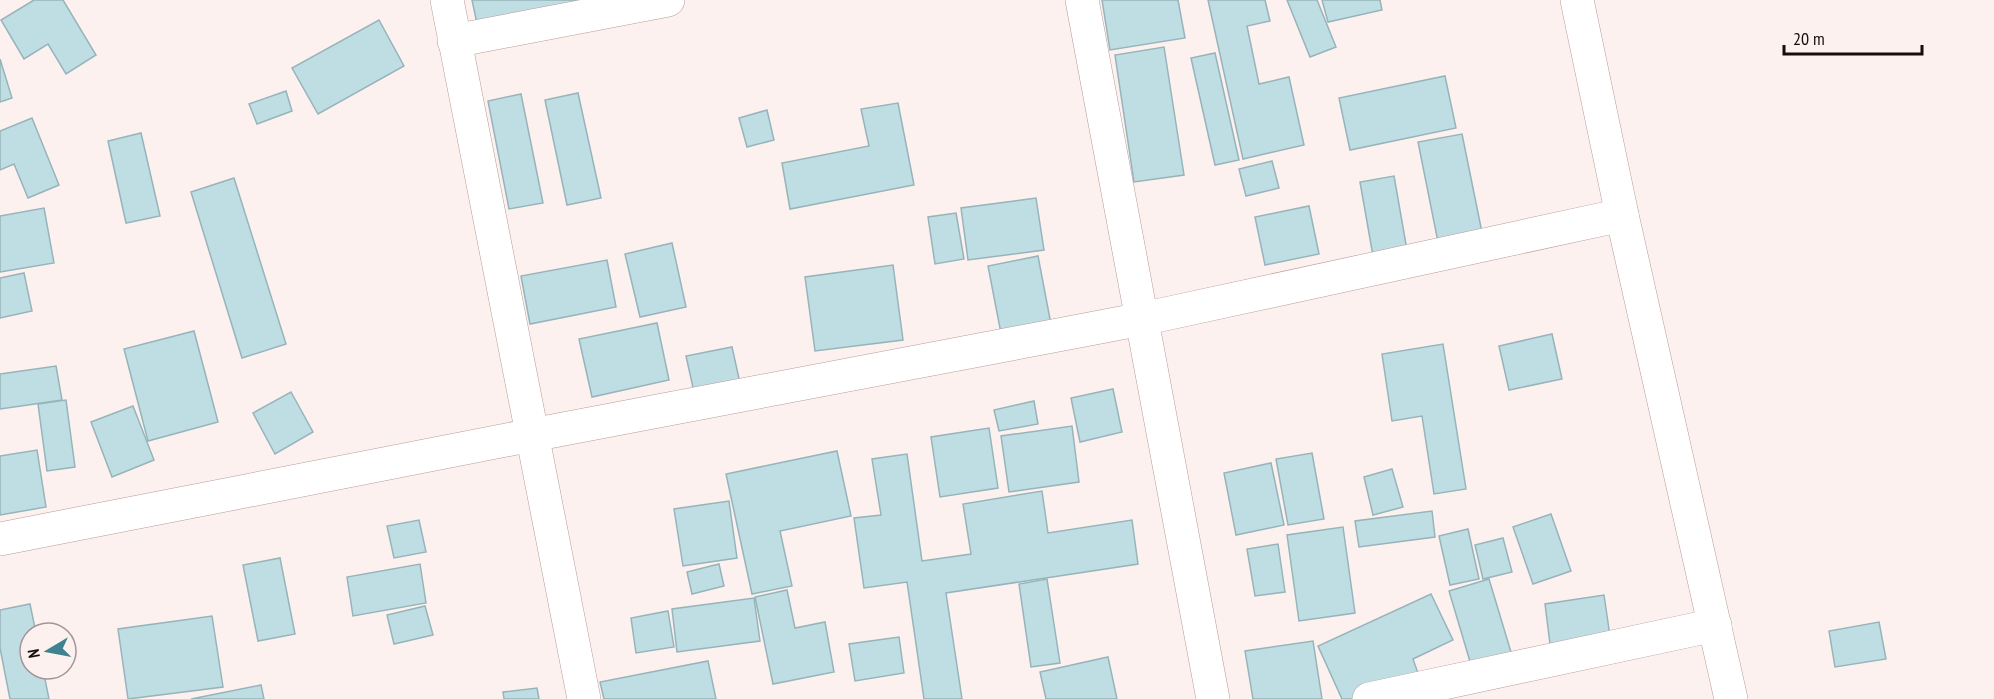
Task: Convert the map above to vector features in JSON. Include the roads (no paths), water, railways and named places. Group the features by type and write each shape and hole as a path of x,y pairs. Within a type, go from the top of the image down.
{"street":[{"path":"447,0 584,699"},
{"path":"454,41 668,0"},
{"path":"1082,0 1213,699"},
{"path":"1577,0 1622,215 1731,699"},
{"path":"0,539 1142,319 1622,215"},
{"path":"1369,699 1715,625"}]}
